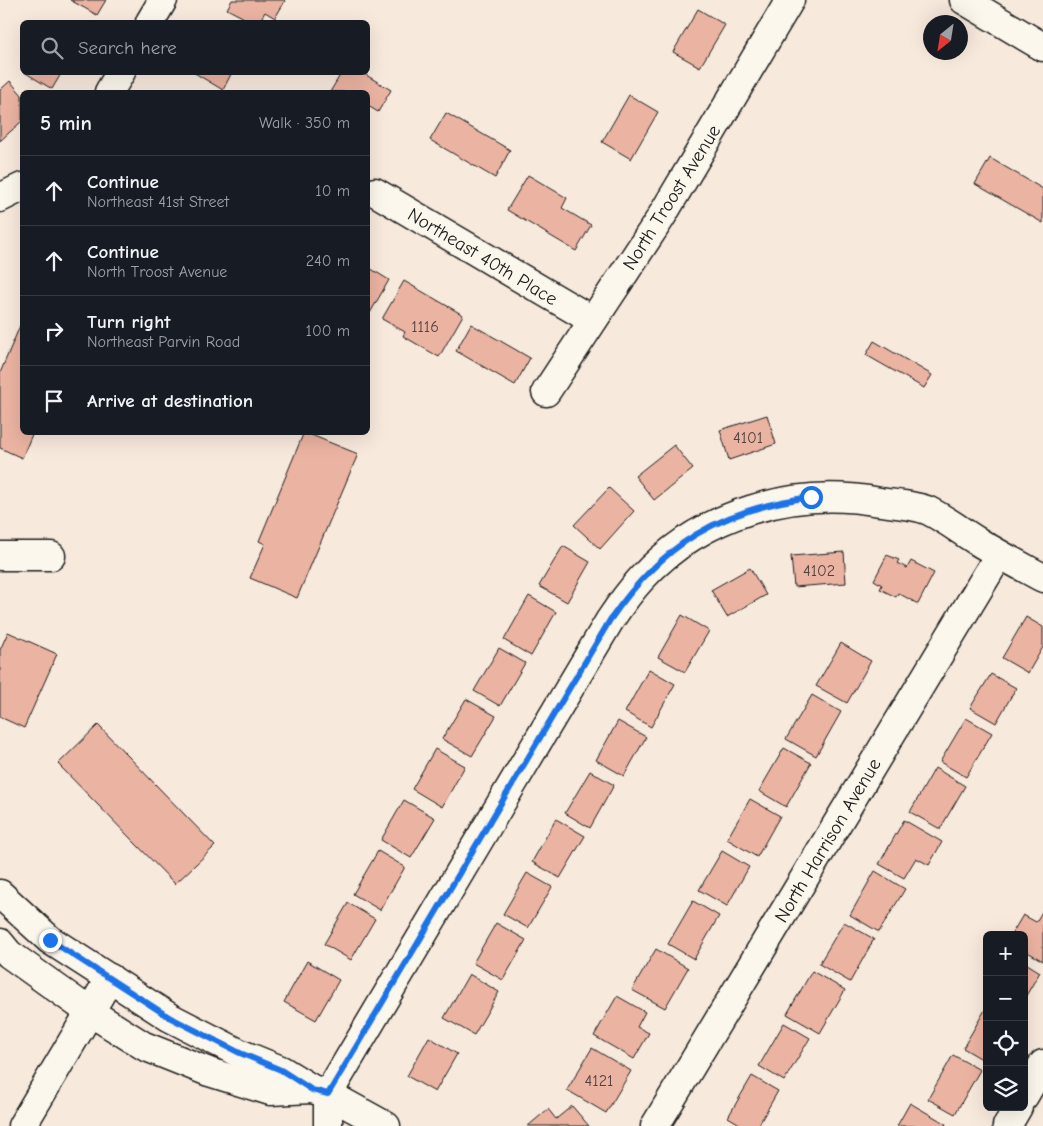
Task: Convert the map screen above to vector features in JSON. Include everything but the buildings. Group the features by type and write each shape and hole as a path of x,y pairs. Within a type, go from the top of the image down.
{"street":[{"path":"151,20 163,0"},
{"name":"North Troost Avenue","path":"546,392 660,219 790,0"},
{"path":"964,0 1043,47"},
{"path":"110,90 119,75"},
{"path":"0,198 20,188"},
{"name":"Northeast 40th Place","path":"375,192 592,320"},
{"path":"328,1126 320,1092 610,620 625,597 663,558 692,537 732,516 757,507 811,497 838,496 927,510 999,555 1043,578"},
{"name":"North Harrison Avenue","path":"656,1126 999,555"},
{"path":"0,556 51,556"},
{"path":"0,894 50,940 169,1017 240,1053 281,1070 386,1126"},
{"path":"0,944 8,954 90,1012 144,1046 208,1072 270,1091 320,1092"},
{"path":"22,1126 110,978"},
{"path":"1028,1089 1043,1064"},
{"path":"1007,1126 1016,1111"}],"route":[{"path":"50,940 169,1017 240,1053 281,1070 312,1090 328,1094 625,597 663,558 707,528 757,507 811,497"}]}
